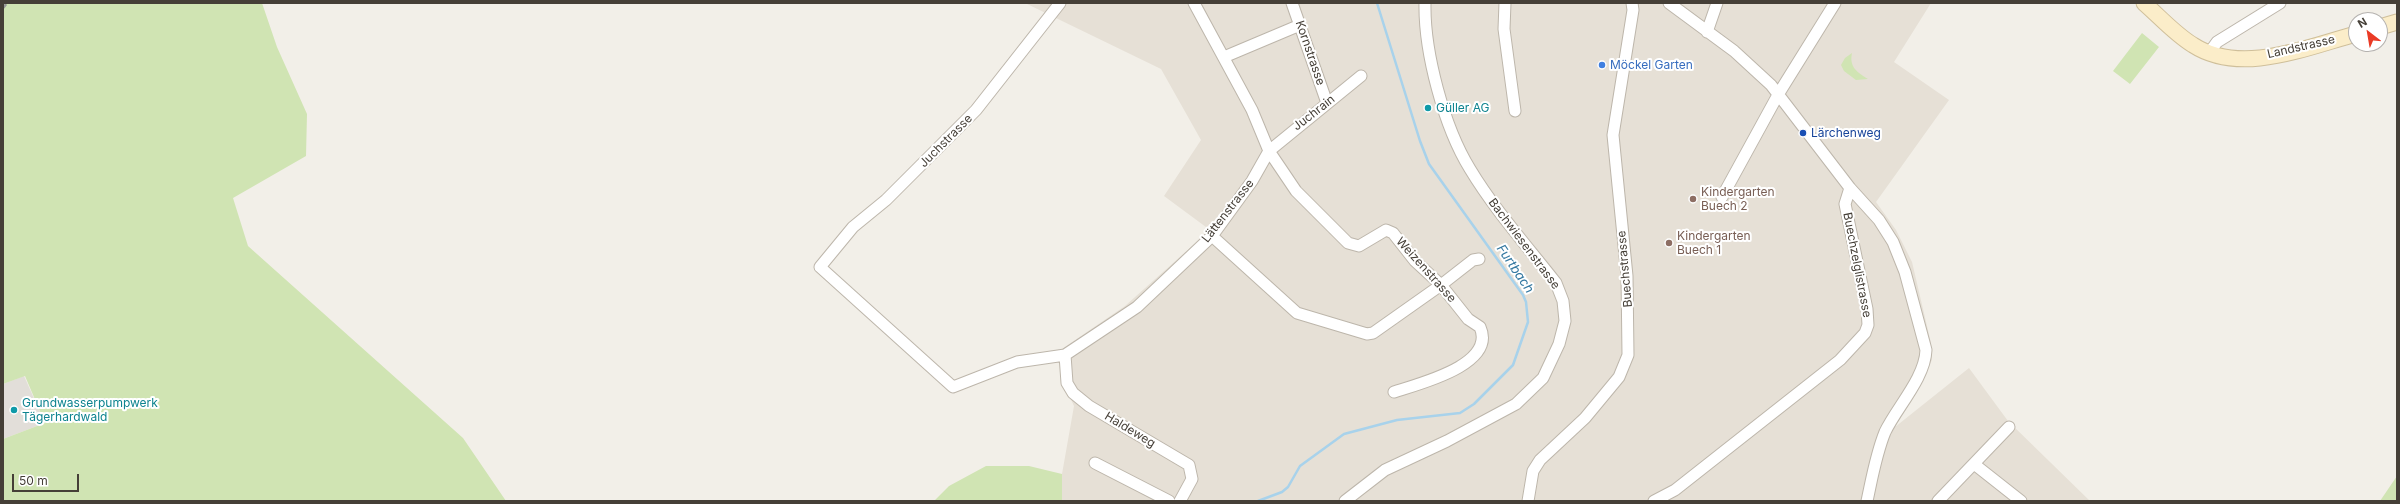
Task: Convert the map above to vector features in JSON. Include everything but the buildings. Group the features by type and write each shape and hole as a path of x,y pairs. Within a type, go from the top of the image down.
{"main road":[{"name":"Landstrasse","path":"2144,3 2184,40 2209,53 2236,58 2286,54 2348,36"}],"street":[{"name":"Juchstrasse","path":"820,268 853,227 886,200 976,110 1060,3"},
{"path":"1194,3 1252,110 1269,151"},
{"name":"Kornstrasse","path":"1292,3 1327,103"},
{"name":"Bachwiesenstrasse","path":"1345,501 1385,470 1447,441 1516,404 1543,378 1559,344 1565,321 1563,301 1556,283 1484,191 1454,139 1427,43 1425,3"},
{"path":"1505,3 1504,29 1515,111"},
{"name":"Buechstrasse","path":"1528,501 1534,470 1540,460 1585,418 1619,377 1628,355 1627,276 1613,135 1632,3"},
{"path":"1669,3 1734,52 1779,93 1850,188 1879,220 1892,242 1905,272 1926,350 1924,366 1892,419 1880,446 1867,501"},
{"path":"1707,32 1717,3"},
{"path":"1722,197 1779,93 1835,3"},
{"path":"2209,53 2217,42 2280,3"},
{"path":"1224,57 1300,25"},
{"name":"Juchrain","path":"1269,151 1361,76"},
{"name":"Lättenstrasse","path":"820,268 953,387 1004,365 1044,357 1065,355 1137,307 1212,236 1252,181 1269,151"},
{"name":"Weizenstrasse","path":"1269,151 1296,191 1348,243 1359,246 1386,230 1393,233 1415,261 1441,285 1468,319 1480,327 1482,337 1478,350 1460,368 1394,392"},
{"name":"Buechzelglistrasse","path":"1654,501 1675,490 1840,360 1865,333 1868,324 1867,309 1845,204 1850,188"},
{"path":"1212,236 1297,313 1367,334 1373,333 1441,285 1473,260 1479,259"},
{"name":"Haldeweg","path":"1065,355 1068,383 1073,393 1090,406 1189,465 1192,479 1180,501"},
{"path":"1938,501 2009,427"},
{"path":"1095,463 1169,501"},
{"path":"1974,464 2021,501"}],"shaded area":[{"path":"1025,3 1931,3 1894,62 1949,100 1876,202 1896,230 1912,262 1931,343 1932,360 1895,427 1969,368 2008,421 2090,501 1062,501 1062,474 1074,406 1061,378 1059,351 1125,306 1210,230 1164,196 1201,140 1161,69"},
{"path":"24,376 45,423 3,439 3,384"}],"green space":[{"path":"3,3 262,3 277,47 307,114 306,156 233,198 248,246 463,438 506,501 3,501 3,439 45,423 25,376 3,384"},
{"path":"2142,33 2159,47 2130,84 2113,71"},
{"path":"1852,53 1851,58 1853,66 1868,79 1856,80 1844,71 1841,65 1845,58"},
{"path":"986,466 1029,466 1062,474 1062,501 934,501 949,486"},
{"path":"2397,476 2397,501 2380,501"}],"waterway":[{"name":"Furtbach","path":"1258,501 1282,492 1288,487 1300,466 1344,434 1397,420 1460,413 1474,404 1513,365 1528,322 1526,302 1523,295 1429,164 1420,141 1377,3"}],"railway":[{"path":"3,8 7,3"}],"place":[{"name":"Möckel Garten","path":"1602,65"},
{"name":"Güller AG","path":"1428,108"},
{"name":"Lärchenweg","path":"1803,133"},
{"name":"Kindergarten Buech 2","path":"1693,199"},
{"name":"Kindergarten Buech 1","path":"1669,243"},
{"name":"Grundwasserpumpwerk Tägerhardwald","path":"14,410"}]}
